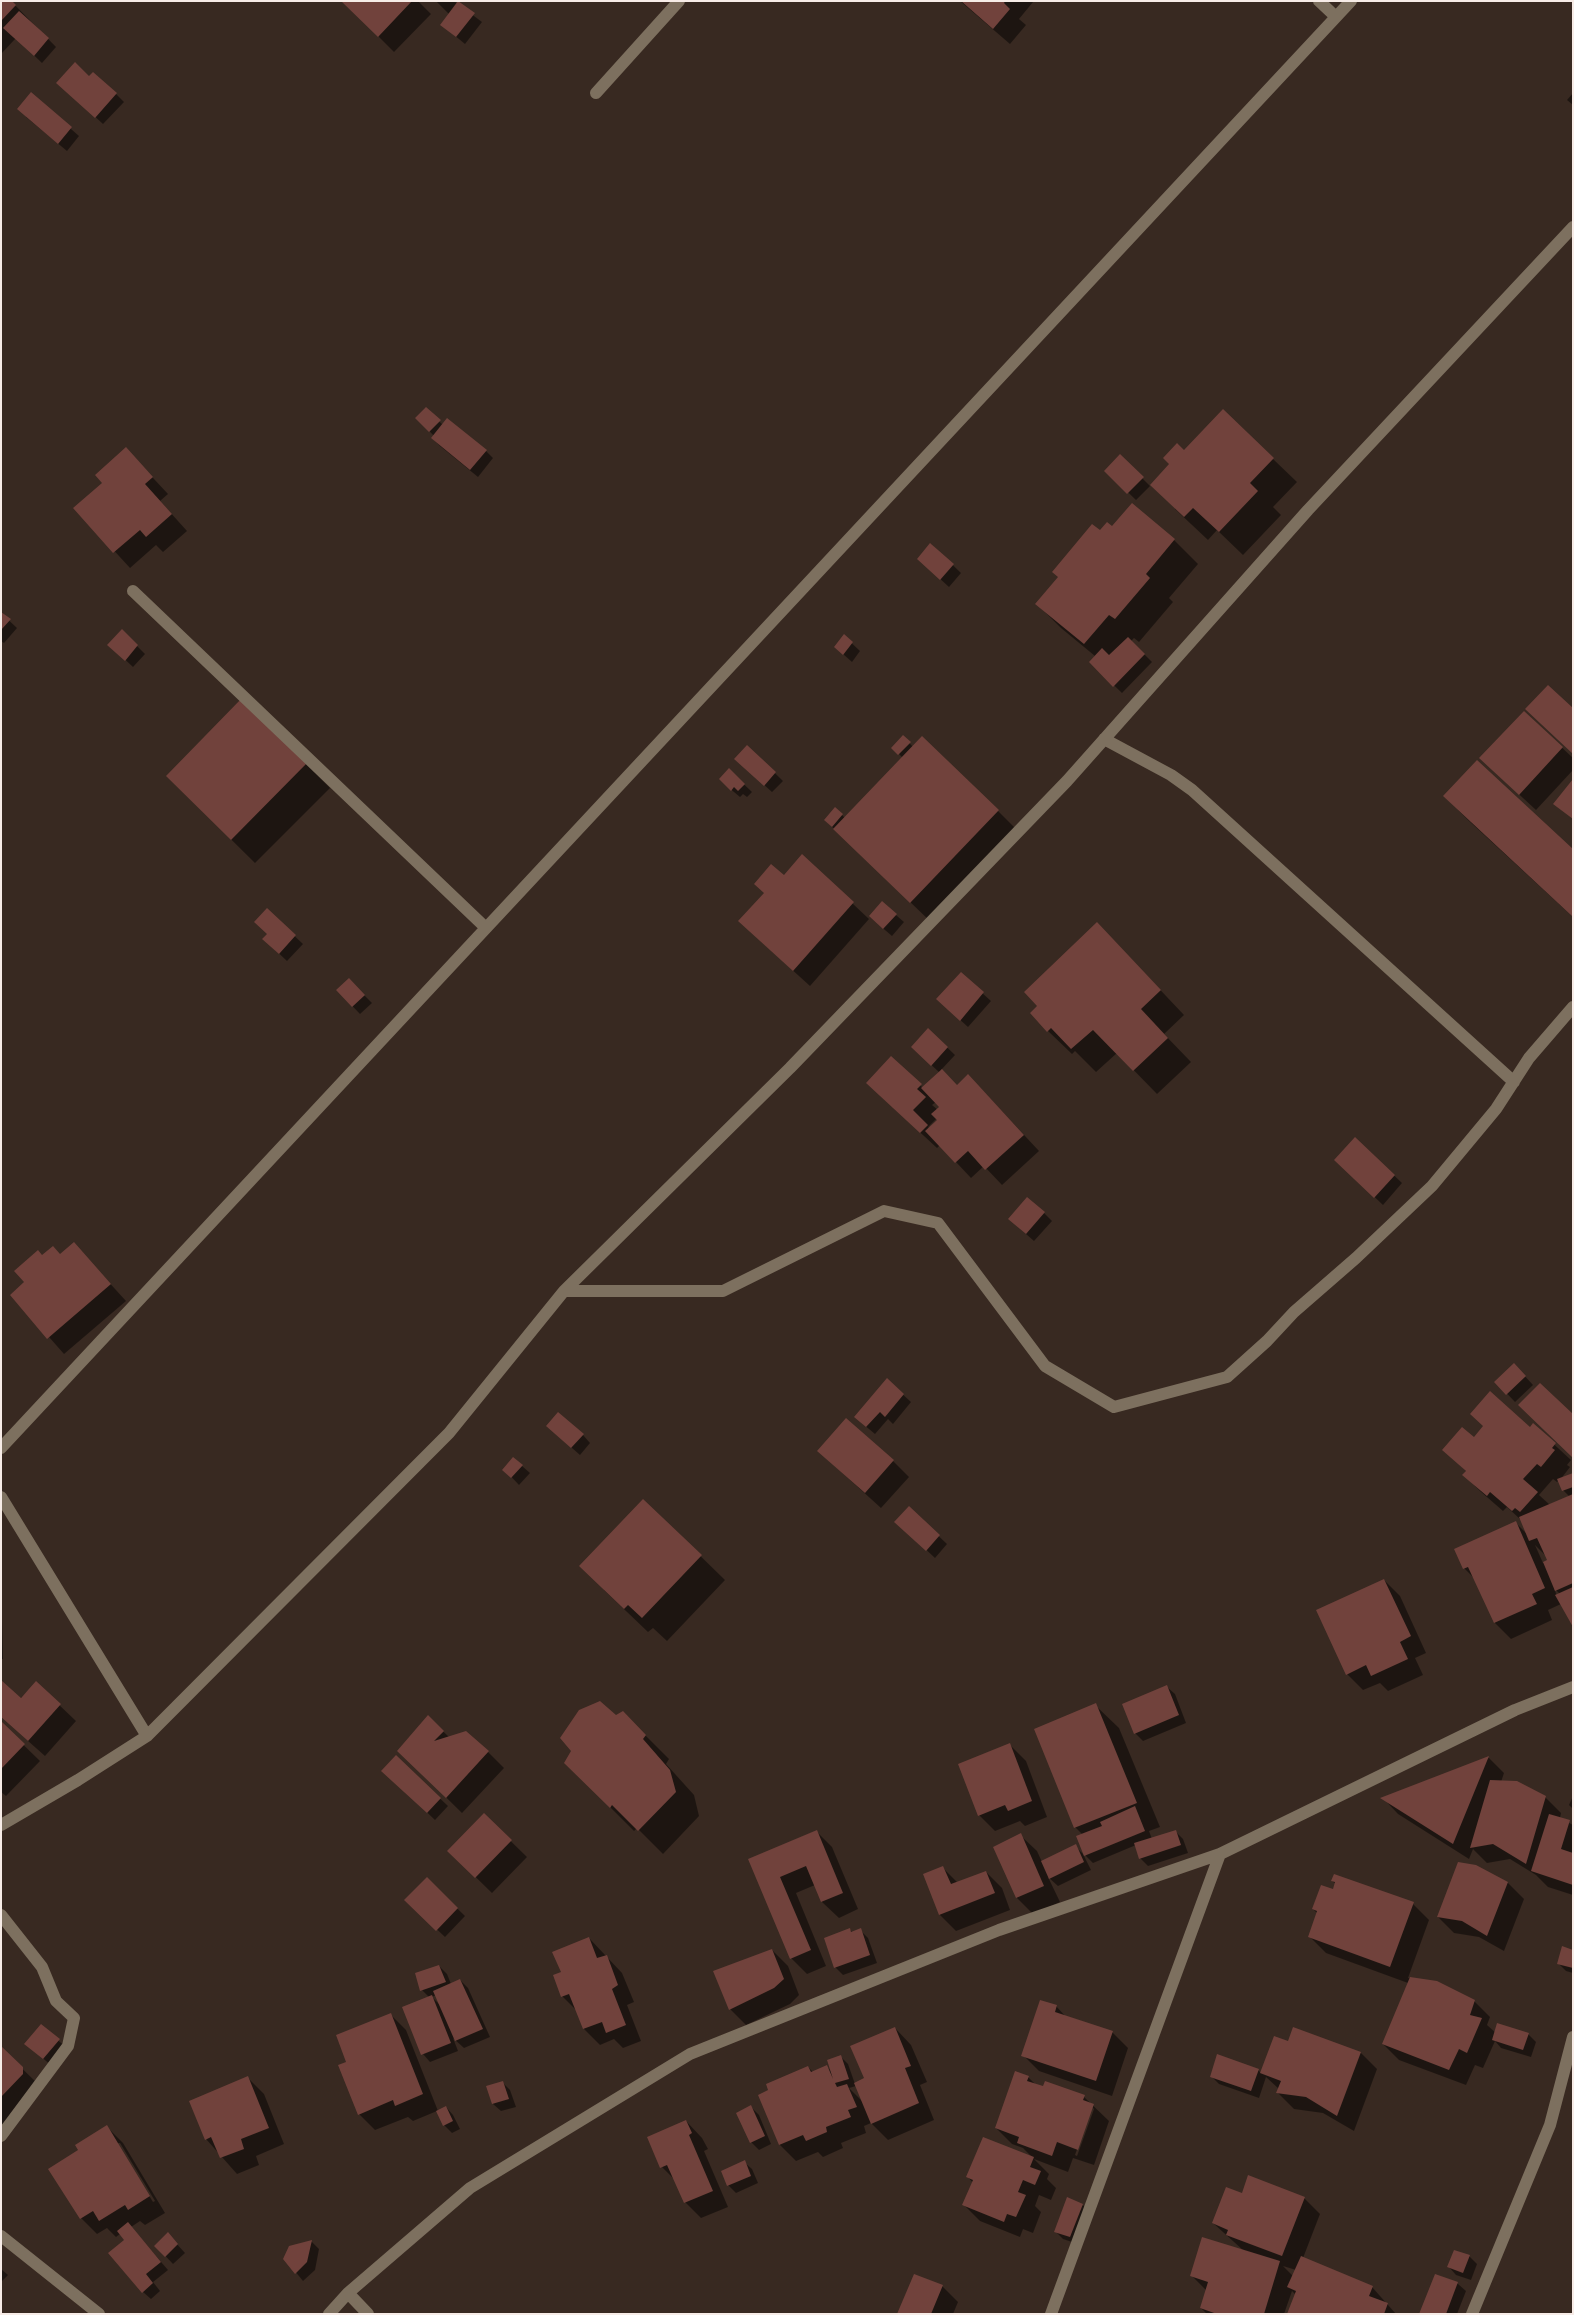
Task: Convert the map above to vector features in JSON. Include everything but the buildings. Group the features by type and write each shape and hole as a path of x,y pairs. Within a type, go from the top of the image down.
{"street":[{"path":"596,93 679,1"},
{"path":"1319,1 1336,18"},
{"path":"1,1448 1350,1"},
{"path":"1,1825 78,1780 147,1736 449,1433 564,1291 790,1068 1067,781 1308,510 1573,227"},
{"path":"133,591 486,928"},
{"path":"1104,739 1171,775 1192,790 1514,1082"},
{"path":"564,1291 723,1291 884,1211 938,1223 1045,1366 1114,1407 1226,1377 1432,1186 1496,1109 1529,1058 1573,1007"},
{"path":"1,1497 147,1736"},
{"path":"329,2314 348,2293 470,2188 690,2054 999,1930 1220,1854 1515,1710 1573,1687"},
{"path":"1051,2314 1220,1854"},
{"path":"1,1915 42,1967 56,2001 74,2018 68,2046 1,2136"},
{"path":"1472,2314 1550,2125 1573,2037"},
{"path":"1,2236 99,2314"},
{"path":"348,2293 368,2314"}]}
